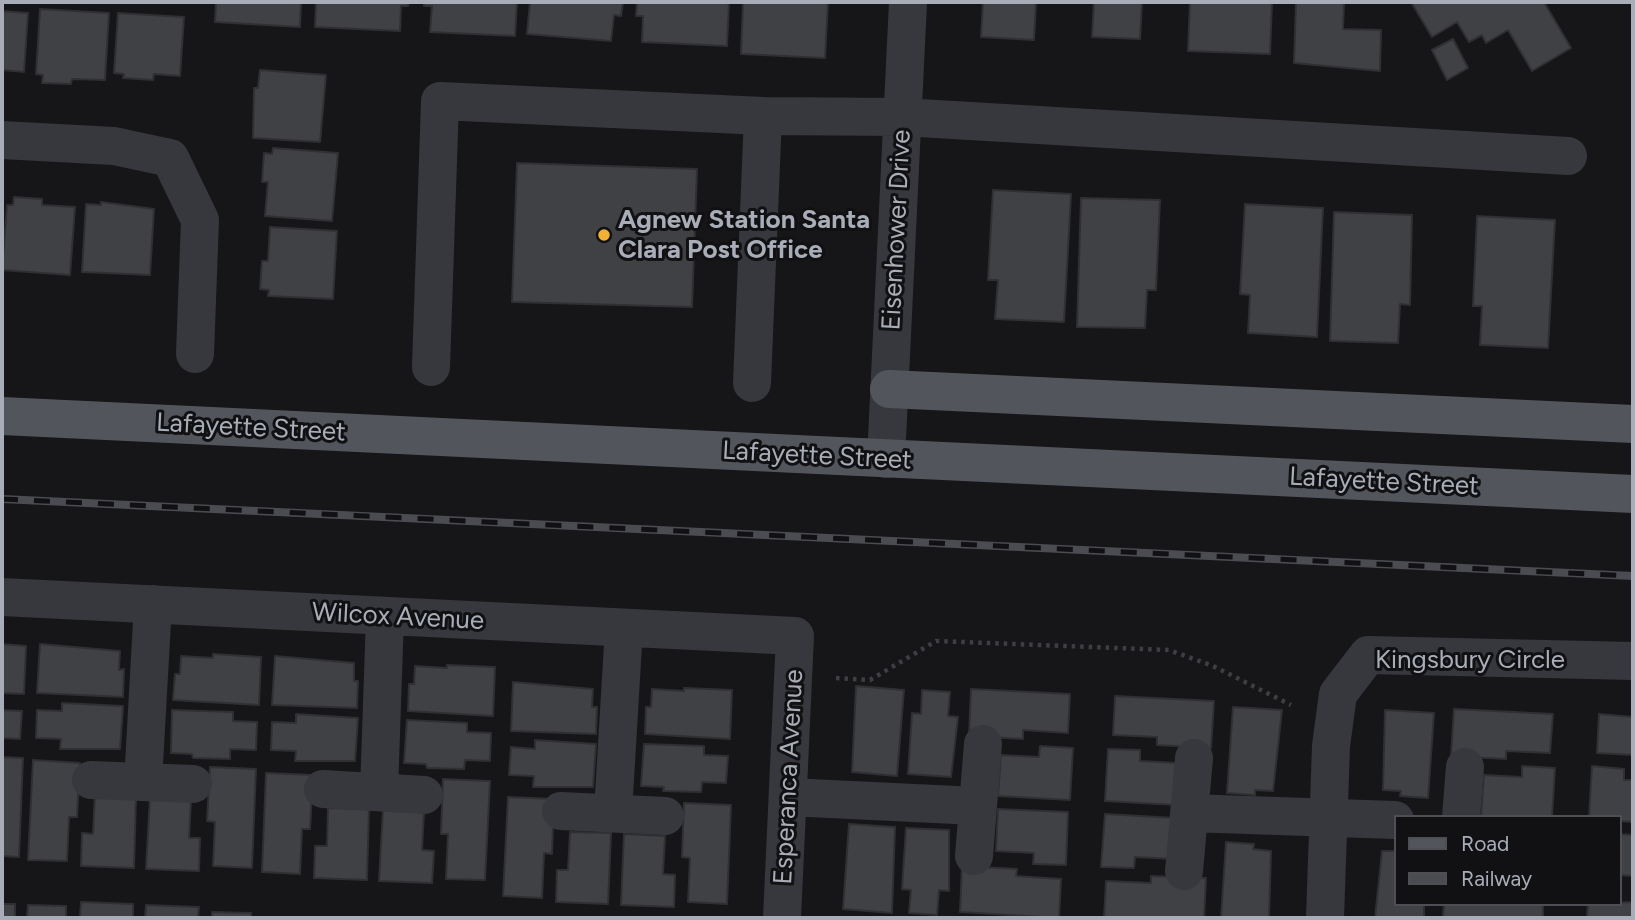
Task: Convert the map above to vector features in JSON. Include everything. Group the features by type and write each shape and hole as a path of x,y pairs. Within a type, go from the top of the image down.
{"main road":[{"path":"889,389 1633,424"},
{"name":"Lafayette Street","path":"2,416 1633,494"}],"street":[{"name":"Eisenhower Drive","path":"886,459 908,2"},
{"path":"431,367 440,101 763,116 902,117 1568,156"},
{"path":"752,383 763,116"},
{"path":"2,141 114,146 170,158 200,220 195,354"},
{"name":"Wilcox Avenue","path":"2,597 795,636"},
{"path":"142,782 153,604"},
{"path":"379,792 385,616"},
{"path":"613,812 624,628"},
{"name":"Esperanca Avenue","path":"782,918 795,636"},
{"name":"Kingsbury Circle","path":"1325,918 1331,746 1338,694 1367,655 1633,661"},
{"path":"975,856 983,744"},
{"path":"1184,871 1194,758"},
{"path":"1461,815 1465,766"},
{"path":"91,780 193,784"},
{"path":"323,789 424,795"},
{"path":"788,797 977,806"},
{"path":"561,811 665,816"},
{"path":"1189,813 1394,820"}],"path":[{"path":"836,678 870,680 936,641 1169,650 1213,666 1291,705"}],"building":[{"path":"216,2 301,2 300,27 215,22"},
{"path":"316,2 409,2 408,6 401,6 400,31 315,27"},
{"path":"424,2 517,2 515,36 430,32 432,6 424,6"},
{"path":"530,2 623,2 621,16 614,15 611,41 527,34"},
{"path":"637,2 729,2 727,46 642,42 643,16 636,16"},
{"path":"743,2 828,2 825,58 741,54"},
{"path":"983,2 1036,2 1034,40 981,37"},
{"path":"1094,2 1142,2 1140,39 1092,37"},
{"path":"1190,2 1272,2 1270,54 1188,51"},
{"path":"1296,2 1344,2 1343,29 1381,30 1380,71 1294,63"},
{"path":"1411,2 1544,2 1571,48 1532,71 1508,30 1486,43 1482,35 1469,42 1457,22 1432,37"},
{"path":"40,9 109,13 105,80 72,79 71,84 42,83 43,75 36,74"},
{"path":"2,11 28,13 24,72 2,70"},
{"path":"118,13 184,17 180,76 154,74 153,80 123,78 124,74 114,73"},
{"path":"1453,39 1468,68 1447,80 1432,50"},
{"path":"260,70 326,75 320,142 253,138 254,88 258,88"},
{"path":"273,148 338,153 332,221 265,216 268,182 262,182 264,153 272,154"},
{"name":"Agnew Station Santa Clara Post Office","path":"517,163 697,169 692,307 512,302"},
{"path":"993,190 1071,194 1064,322 995,319 998,280 988,280"},
{"path":"14,197 42,199 42,205 75,207 70,275 2,270 7,205 13,205"},
{"path":"1081,198 1160,200 1156,290 1147,290 1145,328 1077,327"},
{"path":"101,202 154,209 150,275 82,272 86,204 101,205"},
{"path":"1245,204 1323,208 1317,337 1248,333 1250,295 1240,294"},
{"path":"1334,212 1412,215 1410,305 1400,304 1398,343 1330,341"},
{"path":"1477,216 1555,220 1548,348 1480,345 1482,306 1473,306"},
{"path":"270,227 337,231 333,299 268,296 269,290 260,289 262,261 268,261"},
{"path":"2,644 26,646 24,694 2,693"},
{"path":"40,644 120,651 119,670 124,669 123,697 37,693"},
{"path":"213,654 261,657 259,705 173,700 175,674 180,674 181,656 213,658"},
{"path":"275,656 354,663 354,681 358,681 357,708 272,705"},
{"path":"447,665 495,667 493,716 408,711 409,684 414,684 415,666 447,668"},
{"path":"513,682 593,689 592,707 597,707 596,734 511,731"},
{"path":"856,686 904,690 897,776 852,772"},
{"path":"684,688 732,690 730,739 645,734 646,707 651,707 652,689 684,691"},
{"path":"971,689 1070,694 1068,733 1023,730 1023,739 969,736"},
{"path":"922,690 950,692 948,716 958,717 951,777 908,774 912,713 921,714"},
{"path":"1115,696 1214,701 1211,748 1157,745 1157,737 1113,735"},
{"path":"62,703 123,706 120,749 60,749 61,739 36,738 37,710 62,711"},
{"path":"1233,707 1282,710 1273,791 1255,790 1255,795 1227,793"},
{"path":"1454,709 1553,714 1550,753 1506,751 1506,759 1451,756"},
{"path":"2,710 22,711 20,739 2,738"},
{"path":"172,710 233,712 233,721 257,722 256,750 230,749 230,759 193,758 192,754 171,753"},
{"path":"1385,710 1434,713 1428,798 1400,796 1401,791 1383,790"},
{"path":"296,714 358,718 355,761 295,761 296,751 271,750 272,722 296,723"},
{"path":"1599,714 1633,717 1633,755 1597,753"},
{"path":"407,720 467,723 467,732 491,733 490,761 465,760 464,769 427,768 426,764 404,763"},
{"path":"535,740 596,744 593,787 533,787 534,776 509,775 511,747 535,749"},
{"path":"644,744 704,746 704,755 728,756 726,783 702,782 701,792 663,791 664,787 641,786"},
{"path":"1040,746 1073,748 1070,800 998,796 1001,755 1039,757"},
{"path":"1108,749 1140,750 1140,761 1178,763 1177,805 1105,801"},
{"path":"2,757 23,758 19,857 2,856"},
{"path":"33,760 80,763 77,817 69,817 67,861 28,860"},
{"path":"1522,766 1555,768 1552,815 1481,815 1484,775 1522,777"},
{"path":"1592,766 1624,769 1624,780 1633,780 1633,822 1621,821 1621,815 1589,815"},
{"path":"210,767 256,769 252,868 213,866 215,822 207,821"},
{"path":"266,773 313,775 310,829 302,829 300,874 262,872"},
{"path":"443,779 490,781 485,880 446,879 448,834 441,834"},
{"path":"95,795 136,797 134,868 81,866 82,833 93,834"},
{"path":"150,797 191,799 189,838 200,838 199,871 146,869"},
{"path":"508,797 554,799 552,854 544,853 542,898 503,896"},
{"path":"684,803 731,805 727,904 688,902 690,858 682,857"},
{"path":"328,808 369,809 367,880 314,878 315,846 327,846"},
{"path":"998,809 1068,812 1066,865 1033,864 1034,853 996,851"},
{"path":"383,810 424,812 422,850 434,851 432,883 379,881"},
{"path":"1105,814 1175,818 1173,859 1135,857 1134,868 1101,867"},
{"path":"849,824 895,827 892,913 843,909"},
{"path":"906,828 949,830 949,891 939,890 937,915 909,913 911,890 902,889"},
{"path":"570,832 611,833 608,904 556,902 557,870 568,870"},
{"path":"624,834 665,836 663,874 675,875 674,907 621,905"},
{"path":"1621,834 1633,835 1633,876 1621,875"},
{"path":"1226,842 1254,844 1253,849 1271,851 1269,918 1221,918"},
{"path":"1382,851 1394,851 1394,906 1424,906 1424,918 1375,918"},
{"path":"962,866 1017,869 1016,876 1061,879 1059,918 960,912"},
{"path":"1151,876 1206,878 1204,918 1104,918 1106,881 1151,883"},
{"path":"81,902 133,904 133,918 80,918"},
{"path":"1633,902 1633,918 1587,918 1588,906 1621,906 1621,903"},
{"path":"2,904 15,904 15,918 2,918"},
{"path":"28,905 66,906 66,918 27,918"},
{"path":"146,905 199,907 198,918 145,918"},
{"path":"1444,906 1543,906 1543,918 1443,918"},
{"path":"212,912 251,913 251,918 212,918"}],"railway":[{"path":"2,499 1633,576"}],"place":[{"name":"Agnew Station Santa Clara Post Office","path":"604,235"}]}
